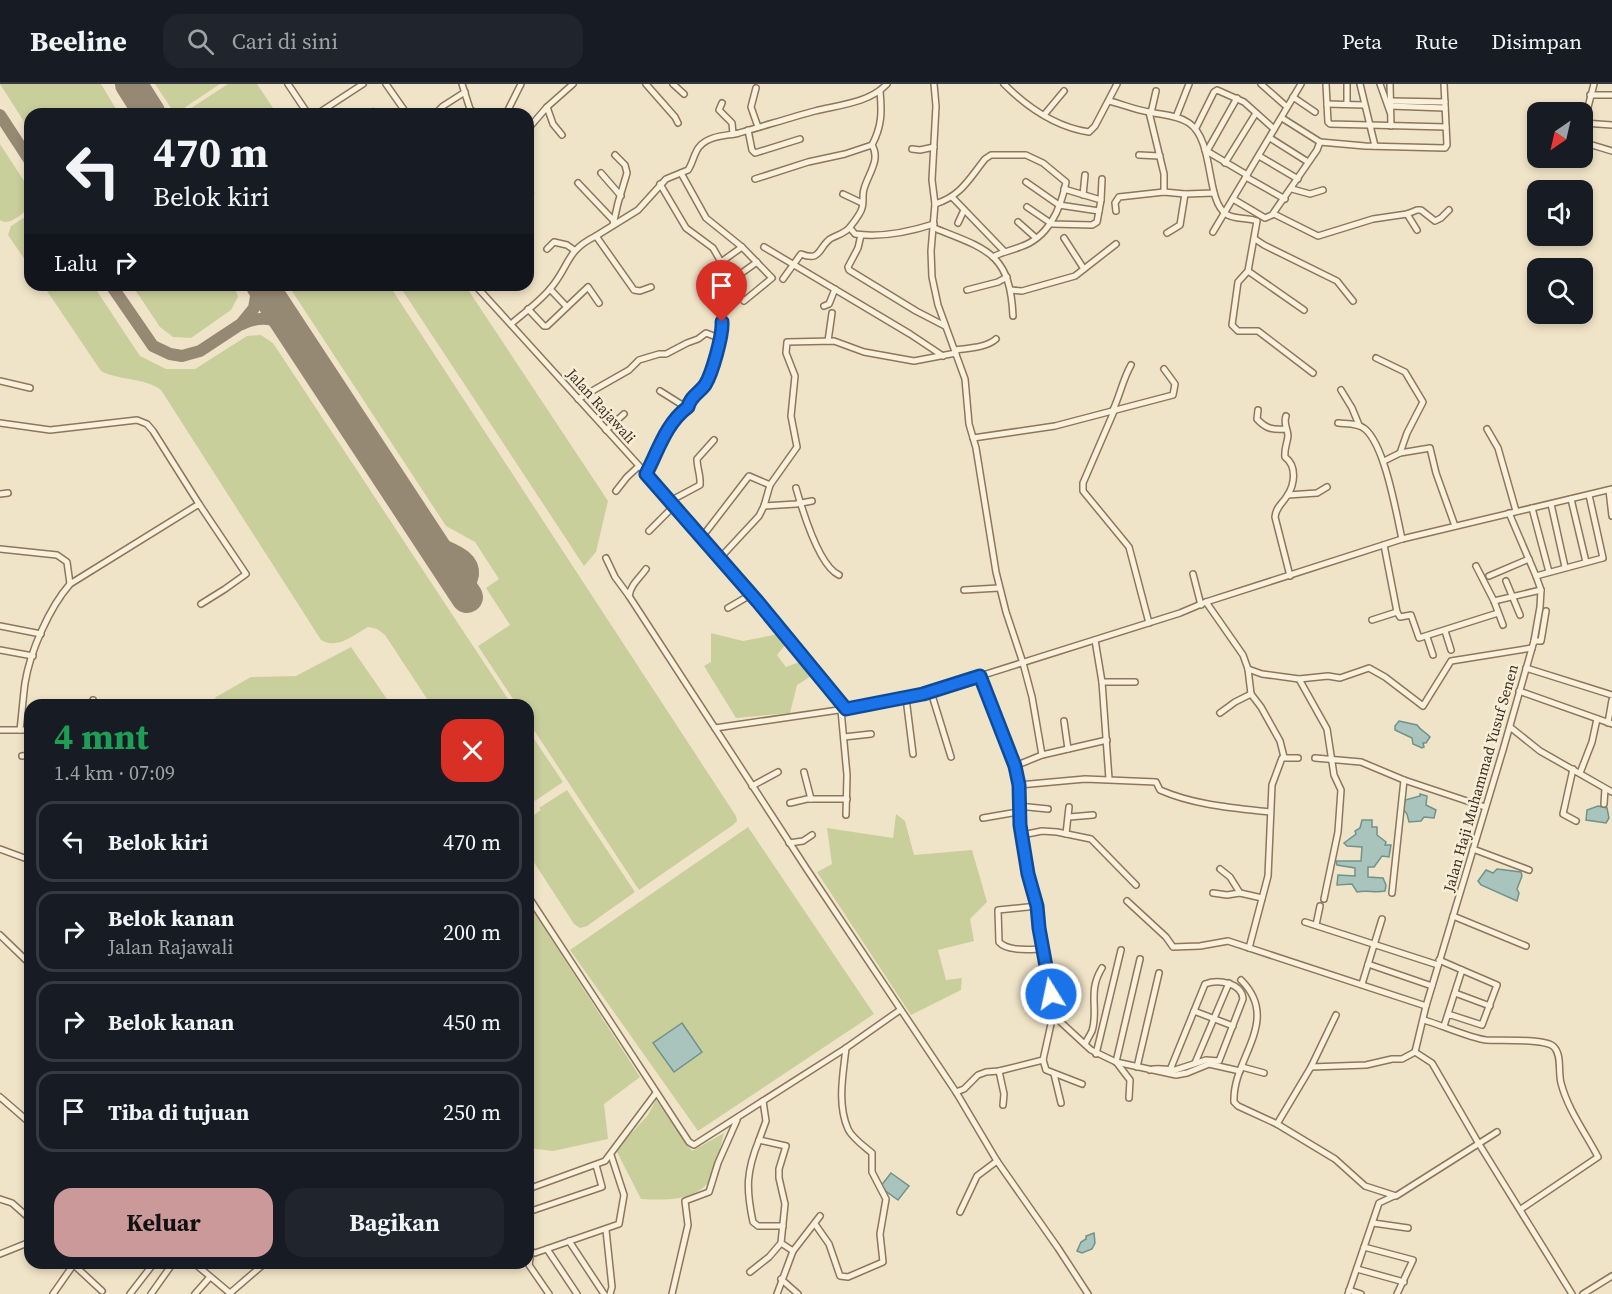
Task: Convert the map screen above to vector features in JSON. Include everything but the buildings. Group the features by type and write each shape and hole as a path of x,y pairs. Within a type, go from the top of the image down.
{"street":[{"path":"288,84 304,108"},
{"path":"326,108 363,84"},
{"path":"386,84 403,108"},
{"path":"462,84 470,108"},
{"path":"509,108 521,84"},
{"path":"534,122 573,84"},
{"path":"646,84 678,123"},
{"path":"673,84 684,94"},
{"path":"511,324 550,289 574,250 638,210 660,184 673,175 688,170 697,150 705,142 846,105 880,91 887,84"},
{"path":"934,84 932,180 935,204 931,251 932,277 938,305 965,379 969,424 999,588 1032,697 1042,754"},
{"path":"1004,84 1035,111 1071,128 1089,132 1095,126 1117,84"},
{"path":"1176,117 1189,84"},
{"path":"1261,84 1287,107"},
{"path":"1213,232 1300,86 1293,84"},
{"path":"1326,84 1330,124 1446,127"},
{"path":"1347,84 1347,104"},
{"path":"1360,84 1375,146"},
{"path":"1380,84 1390,107"},
{"path":"1390,84 1391,126"},
{"path":"1282,118 1320,141 1443,149 1446,146 1444,84"},
{"path":"1588,102 1594,84"},
{"path":"756,88 751,107 758,127"},
{"path":"783,279 801,254 815,256 823,249 827,241 850,228 862,208 866,182 875,160 876,153 872,145 883,107 880,91"},
{"path":"1044,115 1064,91"},
{"path":"1156,91 1150,112 1164,174 1164,192"},
{"path":"1196,128 1215,91 1237,98 1274,129"},
{"path":"441,108 465,92"},
{"path":"1590,95 1612,95"},
{"path":"1293,97 1315,112"},
{"path":"1206,151 1237,98"},
{"path":"1109,101 1176,117 1196,128 1206,151 1214,193 1224,213 1228,216 1248,218 1257,222"},
{"path":"722,103 719,110 732,123 733,134"},
{"path":"1327,104 1365,105"},
{"path":"1390,107 1445,105"},
{"path":"547,107 553,124 562,135"},
{"path":"1225,163 1257,113"},
{"path":"1593,124 1612,125"},
{"path":"748,130 752,150 755,153 800,139"},
{"path":"1270,138 1308,162"},
{"path":"1257,222 1274,214 1299,179 1320,141"},
{"path":"755,179 872,145"},
{"path":"1593,146 1612,152"},
{"path":"912,149 934,147"},
{"path":"1206,151 1285,199"},
{"path":"614,223 627,173 625,165 615,155"},
{"path":"935,204 958,194 985,159 991,155 1031,156 1063,177 1066,182 1052,224 1036,238 1020,247 1004,251 993,257"},
{"path":"1139,155 1160,156"},
{"path":"1259,156 1299,179"},
{"path":"601,173 621,196"},
{"path":"660,184 686,228 713,248 732,280 731,286 744,301 772,278 742,247 706,218 681,173"},
{"path":"1083,195 1085,175"},
{"path":"1027,207 1052,224 1092,225 1097,222 1102,179"},
{"path":"1026,182 1059,205 1099,212"},
{"path":"578,183 614,223"},
{"path":"1064,189 1101,200"},
{"path":"1292,189 1310,194 1323,190"},
{"path":"1116,211 1119,197 1164,192 1214,193"},
{"path":"843,194 862,202"},
{"path":"1167,233 1180,225 1185,194"},
{"path":"952,197 1004,251"},
{"path":"1233,199 1265,218"},
{"path":"958,223 964,210"},
{"path":"1274,214 1318,236 1373,219 1419,210 1434,221 1449,210"},
{"path":"1407,214 1417,230"},
{"path":"1018,222 1036,238"},
{"path":"1257,222 1248,271 1238,282 1232,325 1238,331 1258,331 1313,373"},
{"path":"850,228 855,234 861,235 908,232 934,226 975,244 993,257 1007,277 1011,290 1013,316"},
{"path":"861,235 858,248 848,267 849,270 945,326"},
{"path":"596,236 634,290 640,291 651,287"},
{"path":"1064,237 1084,269"},
{"path":"1255,239 1337,281 1353,301"},
{"path":"547,249 554,242 567,245 574,250"},
{"path":"1011,290 1022,291 1075,276 1116,244"},
{"path":"721,262 742,247"},
{"path":"764,247 943,356"},
{"path":"732,280 757,262"},
{"path":"1248,271 1304,310"},
{"path":"967,290 998,282 1007,277"},
{"path":"528,309 544,326 547,326 588,287 599,303"},
{"path":"550,289 566,306"},
{"path":"824,306 829,304 835,289"},
{"name":"Jalan Rajawali","path":"480,291 752,594 844,710"},
{"path":"828,341 832,313"},
{"path":"646,474 662,438 687,408 689,401 705,385 722,334 722,319"},
{"path":"578,399 629,370 639,360 666,354 706,333 719,338"},
{"path":"720,558 759,516 770,485 797,447 791,416 795,376 786,353 787,342 834,341 864,352 914,361 978,347 996,339"},
{"path":"1376,358 1405,372 1415,385 1423,402 1407,433 1400,453"},
{"path":"1131,365 1083,483 1083,491 1129,547 1149,623"},
{"path":"973,438 1055,426 1173,395 1175,384 1164,369"},
{"path":"0,381 30,388"},
{"path":"1341,390 1359,425"},
{"path":"660,391 687,408"},
{"path":"1258,410 1257,419 1263,426 1274,430 1286,429"},
{"path":"606,430 624,414"},
{"path":"1286,416 1284,421 1288,435 1284,447 1285,457 1292,462 1294,472 1288,495 1276,508 1275,517 1290,576"},
{"path":"1,425 50,430 121,422 141,421 147,424 246,574 201,604"},
{"path":"1338,423 1359,425 1373,438 1384,461 1402,539"},
{"path":"1487,429 1498,448 1516,511"},
{"path":"649,531 672,504 700,486 697,459 714,440"},
{"path":"1384,461 1400,453 1430,448 1436,473 1455,526"},
{"path":"616,491 639,466"},
{"path":"702,537 749,476 770,485"},
{"path":"1288,495 1317,494 1327,487"},
{"path":"796,488 821,553 830,568 839,575"},
{"path":"715,728 844,710 932,692 1402,539 1516,511 1611,490 1612,516"},
{"path":"0,494 8,493"},
{"path":"1536,576 1565,567 1602,560 1604,557 1589,495"},
{"path":"1571,499 1586,562"},
{"path":"764,506 812,501"},
{"path":"20,730 25,681 41,634 61,595 70,585 199,504"},
{"path":"1551,504 1565,567"},
{"path":"1532,508 1549,572"},
{"name":"Jalan Haji Muhammad Yusuf Senen","path":"1415,1052 1438,963 1510,727 1533,644 1541,601 1536,576 1509,513"},
{"path":"1384,545 1397,612 1400,617 1411,615 1419,638 1498,613"},
{"path":"0,549 57,555 67,562 70,585"},
{"path":"606,558 615,578 956,1092 997,1161 1088,1294"},
{"path":"1489,576 1529,559"},
{"path":"1476,566 1494,601 1503,625"},
{"path":"629,596 632,584 646,569"},
{"path":"1193,574 1203,604 1243,655 1248,669 1251,694 1280,741 1284,756 1273,778 1269,872 1249,948"},
{"path":"1506,581 1520,615"},
{"path":"964,590 999,588"},
{"path":"1494,601 1540,590"},
{"path":"728,608 752,594"},
{"path":"1248,669 1262,674 1299,679 1328,676 1340,678 1369,668 1385,677 1423,706 1451,661 1541,641 1546,611"},
{"path":"1371,620 1397,612"},
{"path":"0,626 41,634"},
{"path":"1445,631 1451,650"},
{"path":"1427,637 1433,655"},
{"path":"1095,640 1102,682 1109,779"},
{"path":"0,650 33,656"},
{"path":"1526,668 1612,695"},
{"path":"980,676 1015,766 1019,785 1018,809 1028,874 1037,906 1053,1015 1043,1060 1045,1069 1082,1084"},
{"path":"1299,679 1327,729 1334,775 1341,790 1338,832 1324,899"},
{"path":"1102,682 1135,682"},
{"path":"1519,691 1610,723 1612,700"},
{"path":"932,692 951,757"},
{"path":"1220,712 1251,694"},
{"path":"906,698 913,754"},
{"path":"844,710 848,799 846,815"},
{"path":"1580,773 1592,742 1597,720"},
{"path":"1064,721 1068,749"},
{"path":"1510,727 1539,751 1612,792"},
{"path":"0,730 24,730"},
{"path":"844,737 871,734"},
{"path":"1015,766 1042,754 1107,740"},
{"path":"1284,756 1298,758"},
{"path":"1315,758 1361,762 1404,780 1485,807"},
{"path":"1574,769 1563,814 1576,821"},
{"path":"752,786 778,772"},
{"path":"804,772 811,799"},
{"path":"1019,785 1065,780 1109,779 1156,782 1160,790 1192,800 1270,812"},
{"path":"1392,893 1404,780"},
{"path":"1604,804 1605,789"},
{"path":"790,803 811,799 848,799"},
{"path":"1066,834 1069,807"},
{"path":"983,818 1018,809 1048,809"},
{"path":"1069,817 1093,815"},
{"path":"1022,835 1042,831 1091,840 1136,885"},
{"path":"789,843 803,841 812,835"},
{"path":"0,849 24,858"},
{"path":"1473,849 1529,870"},
{"path":"1220,869 1230,877 1240,893"},
{"path":"1213,893 1227,895 1240,893 1262,898"},
{"path":"1127,901 1167,937 1173,946 1200,946 1226,941 1426,1006"},
{"path":"534,905 656,1093 689,1142 694,1145 846,1048 900,1010"},
{"path":"1037,906 998,910 999,942 1002,946 1008,947 1044,949"},
{"path":"1316,925 1320,906"},
{"path":"1453,916 1526,946"},
{"path":"1362,984 1382,919"},
{"path":"1305,921 1462,970 1497,985 1482,1025 1448,1014"},
{"path":"0,935 24,958"},
{"path":"1096,1054 1121,950"},
{"path":"1116,1062 1140,959"},
{"path":"1368,964 1432,986"},
{"path":"1085,1044 1092,1029 1093,993 1096,979 1102,968"},
{"path":"1444,1026 1462,970"},
{"path":"1137,1067 1159,973"},
{"path":"1241,980 1247,986 1258,1014 1256,1029 1241,1069 1234,1102 1277,1124 1335,1159 1365,1186 1396,1196"},
{"path":"1150,1070 1156,1068 1170,1070 1209,1060 1219,1061 1243,999 1242,992 1236,986 1229,983 1205,984 1170,1070"},
{"path":"1195,1063 1229,983"},
{"path":"1455,993 1490,1006"},
{"path":"1194,1011 1233,1026"},
{"path":"1053,1015 1096,1054 1116,1062 1181,1074 1212,1064 1264,1073"},
{"path":"1277,1124 1311,1067 1336,1016"},
{"path":"1424,1020 1482,1039 1528,1041 1555,1047 1561,1082 1569,1107 1598,1157 1521,1209"},
{"path":"815,1224 829,1244 840,1276 848,1277 883,1262 880,1234 886,1200 872,1172 872,1153 848,1131 842,1105 841,1087 846,1048"},
{"path":"1311,1067 1366,1065 1402,1059 1415,1052 1432,1063 1572,1294"},
{"path":"956,1092 967,1087 978,1075 986,1072 1043,1060"},
{"path":"1116,1062 1130,1080 1129,1098"},
{"path":"999,1071 1004,1094 1003,1105"},
{"path":"1054,1074 1061,1103"},
{"path":"534,1187 605,1161 656,1093"},
{"path":"0,1097 24,1118"},
{"path":"763,1101 766,1121 750,1162 747,1176 748,1197 753,1222 758,1226 783,1226"},
{"path":"672,1294 688,1230 685,1201 709,1192 720,1156 737,1118"},
{"path":"1361,1294 1348,1292 1379,1203 1396,1196 1497,1131"},
{"path":"750,1272 769,1257 781,1243 785,1204 778,1178 786,1146 759,1140"},
{"path":"534,1251 606,1230 620,1223 624,1197 611,1155"},
{"path":"960,1212 977,1176 997,1161"},
{"path":"534,1210 602,1187 596,1165"},
{"path":"0,1199 12,1203 24,1214"},
{"path":"777,1294 793,1251 820,1216"},
{"path":"1373,1222 1408,1228"},
{"path":"606,1230 612,1293"},
{"path":"569,1242 604,1294"},
{"path":"781,1243 793,1251"},
{"path":"0,1254 24,1244"},
{"path":"1364,1247 1413,1260 1397,1294"},
{"path":"547,1249 577,1294"},
{"path":"53,1294 70,1269"},
{"path":"79,1269 102,1291"},
{"path":"130,1294 149,1269"},
{"path":"151,1294 169,1269"},
{"path":"201,1269 230,1294 258,1269"},
{"path":"532,1269 549,1294"},
{"path":"1357,1269 1404,1282"},
{"path":"1583,1294 1612,1276"},
{"path":"195,1294 210,1277"},
{"path":"781,1280 798,1294"}],"green space":[{"path":"0,84 101,84 115,108 24,108 24,122"},
{"path":"155,84 220,84 184,108 171,108"},
{"path":"228,84 257,84 273,108 191,108"},
{"path":"0,144 24,181 24,212 7,222 0,220"},
{"path":"24,218 24,258 8,235 11,226"},
{"path":"47,291 97,291 140,356 166,369 195,369 247,336 261,335 273,343 508,699 427,699 385,635 377,629 368,627 339,642 327,643 321,640 161,390 147,383 101,371"},
{"path":"136,291 236,291 238,297 231,310 191,338 173,337 160,327"},
{"path":"292,291 393,291 736,816 737,821 733,825 639,890 534,730 534,699 513,699 478,646 510,625 486,588 499,579 475,542 446,526"},
{"path":"403,291 469,291 608,501 596,552 584,566"},
{"path":"711,633 743,641 779,634 786,644 777,655 786,667 802,661 811,676 797,685 790,713 736,718 704,666 711,662"},
{"path":"351,647 387,699 215,699 251,677 296,676"},
{"path":"534,739 563,782 535,801 534,799"},
{"path":"567,790 635,892 587,926 580,928 574,924 534,862 534,815 541,810 539,808"},
{"path":"896,814 905,821 914,855 972,850 987,902 970,919 974,941 938,950 946,980 962,978 961,990 911,1015 817,872 832,864 827,828 893,838"},
{"path":"748,827 874,1014 698,1131 570,950"},
{"path":"534,912 640,1077 604,1104 608,1139 553,1151 534,1149"},
{"path":"656,1100 692,1151 724,1133 708,1183 685,1197 641,1199 616,1150 648,1115"}],"water":[{"path":"1399,721 1417,725 1430,737 1426,743 1423,743 1424,747 1413,744 1412,738 1395,730"},
{"path":"1420,794 1427,796 1426,805 1436,810 1434,818 1424,817 1421,821 1409,822 1403,809 1405,800 1420,796"},
{"path":"1598,806 1607,808 1609,818 1606,823 1586,820 1587,810"},
{"path":"1362,820 1372,820 1372,827 1377,827 1377,835 1386,842 1385,845 1391,845 1389,857 1382,856 1374,867 1368,867 1368,877 1383,878 1386,885 1385,891 1357,892 1352,884 1337,885 1338,875 1355,876 1355,868 1337,865 1336,861 1361,861 1362,847 1347,846 1344,843 1356,834 1355,831 1360,828"},
{"path":"1497,869 1521,872 1517,901 1481,885 1478,881 1486,870 1493,873"},
{"path":"682,1023 702,1052 674,1072 653,1043"},
{"path":"891,1173 909,1186 898,1200 880,1187"},
{"path":"1094,1233 1095,1243 1092,1249 1082,1253 1077,1251 1086,1236"}],"taxiway":[{"path":"138,96 141,108"},
{"path":"0,115 24,152"},
{"path":"115,291 153,346 170,354 182,356 200,351 241,324 254,308 257,291"},
{"path":"242,324 268,319 280,322 291,329"},
{"path":"427,536 469,560 473,575 471,582 462,590 453,588 444,573 440,557"}],"runway":[{"path":"131,84 146,108"},
{"path":"266,291 467,597"}],"route":[{"path":"722,322 722,334 705,385 689,401 688,407 662,438 646,474 758,602 846,709 923,694 980,676 1015,766 1019,785 1020,825 1028,874 1034,888 1051,994"}]}
